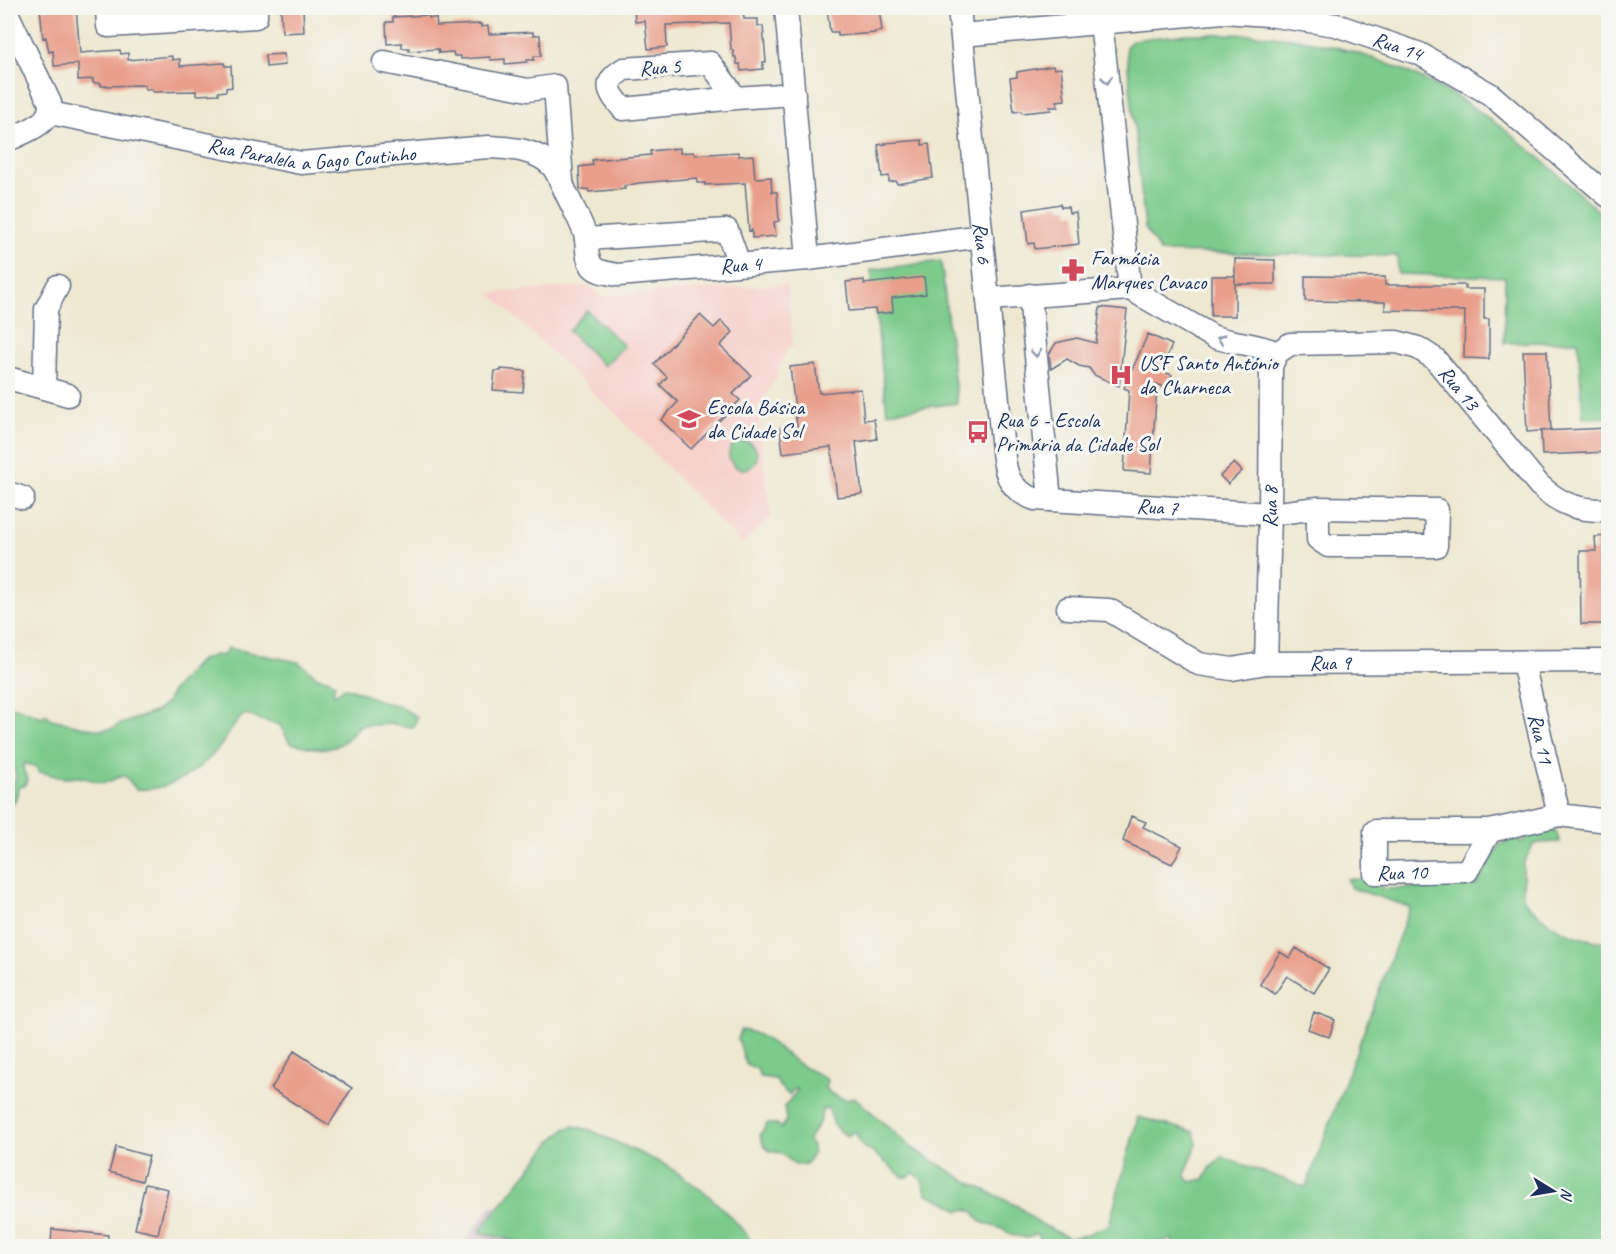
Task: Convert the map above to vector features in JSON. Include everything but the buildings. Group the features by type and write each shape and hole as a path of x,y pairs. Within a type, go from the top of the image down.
{"street":[{"path":"106,8 108,26 135,15 256,17 256,8"},
{"path":"786,8 808,259"},
{"name":"Rua 6","path":"959,8 1007,476"},
{"name":"Rua 14","path":"962,35 1223,12 1268,15 1336,25 1420,54 1490,94 1608,196"},
{"path":"8,15 50,103 50,113 44,122 8,140"},
{"path":"1101,22 1130,289"},
{"path":"384,62 528,90 555,86 562,182"},
{"name":"Rua 5","path":"736,98 710,63 624,69 614,75 609,83 610,94 623,109 794,94"},
{"name":"Rua Paralela a Gago Coutinho","path":"50,113 301,163 488,147 513,148 543,159 553,168 562,182"},
{"name":"Rua 4","path":"562,182 580,218 586,239 586,254 593,267 603,273 618,275 808,259 982,236"},
{"path":"586,239 727,230 739,264"},
{"path":"44,388 46,309 58,286"},
{"path":"988,299 1130,289 1214,337 1262,346 1277,353"},
{"path":"1030,295 1050,500"},
{"name":"Rua 13","path":"1277,353 1290,344 1397,342 1418,348 1435,359 1539,485 1554,498 1569,505 1592,510 1608,510"},
{"name":"Rua 8","path":"1266,663 1271,366 1277,353"},
{"path":"8,378 68,395"},
{"name":"Rua 7","path":"1007,476 1020,493 1035,499 1050,500 1109,494 1270,514 1318,508 1437,510 1436,546 1328,546 1318,539 1318,508"},
{"name":"Rua 9","path":"1068,608 1109,610 1199,664 1232,669 1266,663 1608,661"},
{"name":"Rua 11","path":"1523,663 1559,815"},
{"name":"Rua 10","path":"1490,831 1467,871 1375,873 1375,831 1490,831 1559,815 1608,821"}],"shaded area":[{"name":"Escola Básica da Cidade Sol","path":"787,284 793,346 787,347 778,377 757,407 771,517 742,545 633,431 490,293 590,286 602,296"},
{"path":"492,1205 588,1246 460,1246"}],"green space":[{"path":"1188,34 1274,36 1329,45 1381,61 1432,83 1479,111 1569,184 1608,220 1608,417 1583,418 1578,341 1504,343 1505,277 1398,274 1397,256 1160,252 1145,228 1126,47 1133,40"},
{"path":"941,261 957,403 887,412 871,270"},
{"path":"587,310 624,346 604,366 568,331"},
{"path":"743,441 753,445 757,455 753,465 743,469 733,465 729,455 733,445"},
{"path":"228,648 298,662 318,677 330,680 335,685 333,691 335,695 343,688 352,689 385,703 398,705 417,717 414,727 394,724 360,725 344,742 321,749 290,743 279,724 269,723 245,714 214,754 195,770 173,783 149,789 136,789 125,776 104,783 82,777 61,778 39,772 36,767 25,763 23,769 28,779 24,786 18,787 14,803 8,803 8,790 16,777 14,768 8,764 8,707 16,707 42,717 46,714 51,719 86,728 105,730 157,711 199,661 214,655 223,656"},
{"path":"1549,829 1556,832 1560,842 1533,845 1523,864 1523,899 1541,917 1561,930 1583,938 1608,942 1608,1246 1174,1246 1172,1239 1143,1246 1045,1246 1037,1233 1028,1238 1011,1235 1002,1229 981,1222 974,1212 966,1209 959,1211 948,1203 927,1194 921,1179 914,1173 909,1177 903,1177 861,1145 856,1133 853,1132 848,1136 839,1131 834,1125 828,1108 822,1109 821,1119 809,1139 814,1153 806,1164 795,1165 781,1153 770,1151 764,1146 760,1135 767,1124 777,1124 782,1128 786,1120 784,1107 797,1091 795,1088 789,1095 779,1086 776,1079 760,1077 757,1069 746,1064 738,1039 741,1030 765,1039 802,1066 827,1080 825,1088 833,1095 847,1100 854,1097 912,1148 963,1179 1019,1207 1037,1222 1069,1238 1085,1235 1109,1225 1138,1117 1194,1132 1197,1144 1185,1175 1190,1182 1204,1179 1211,1167 1222,1157 1306,1187 1410,907 1351,888 1347,879 1373,879 1384,889 1476,885 1500,844 1519,837 1520,843 1524,842 1525,836"},
{"path":"574,1126 590,1130 668,1166 708,1195 756,1246 534,1246 479,1232 551,1142 565,1129"}],"place":[{"name":"Farmácia Marques Cavaco","path":"1073,270"},
{"name":"USF Santo António da Charneca","path":"1121,375"},
{"name":"Escola Básica da Cidade Sol","path":"689,419"},
{"name":"Rua 6 - Escola Primária da Cidade Sol","path":"978,432"}]}
